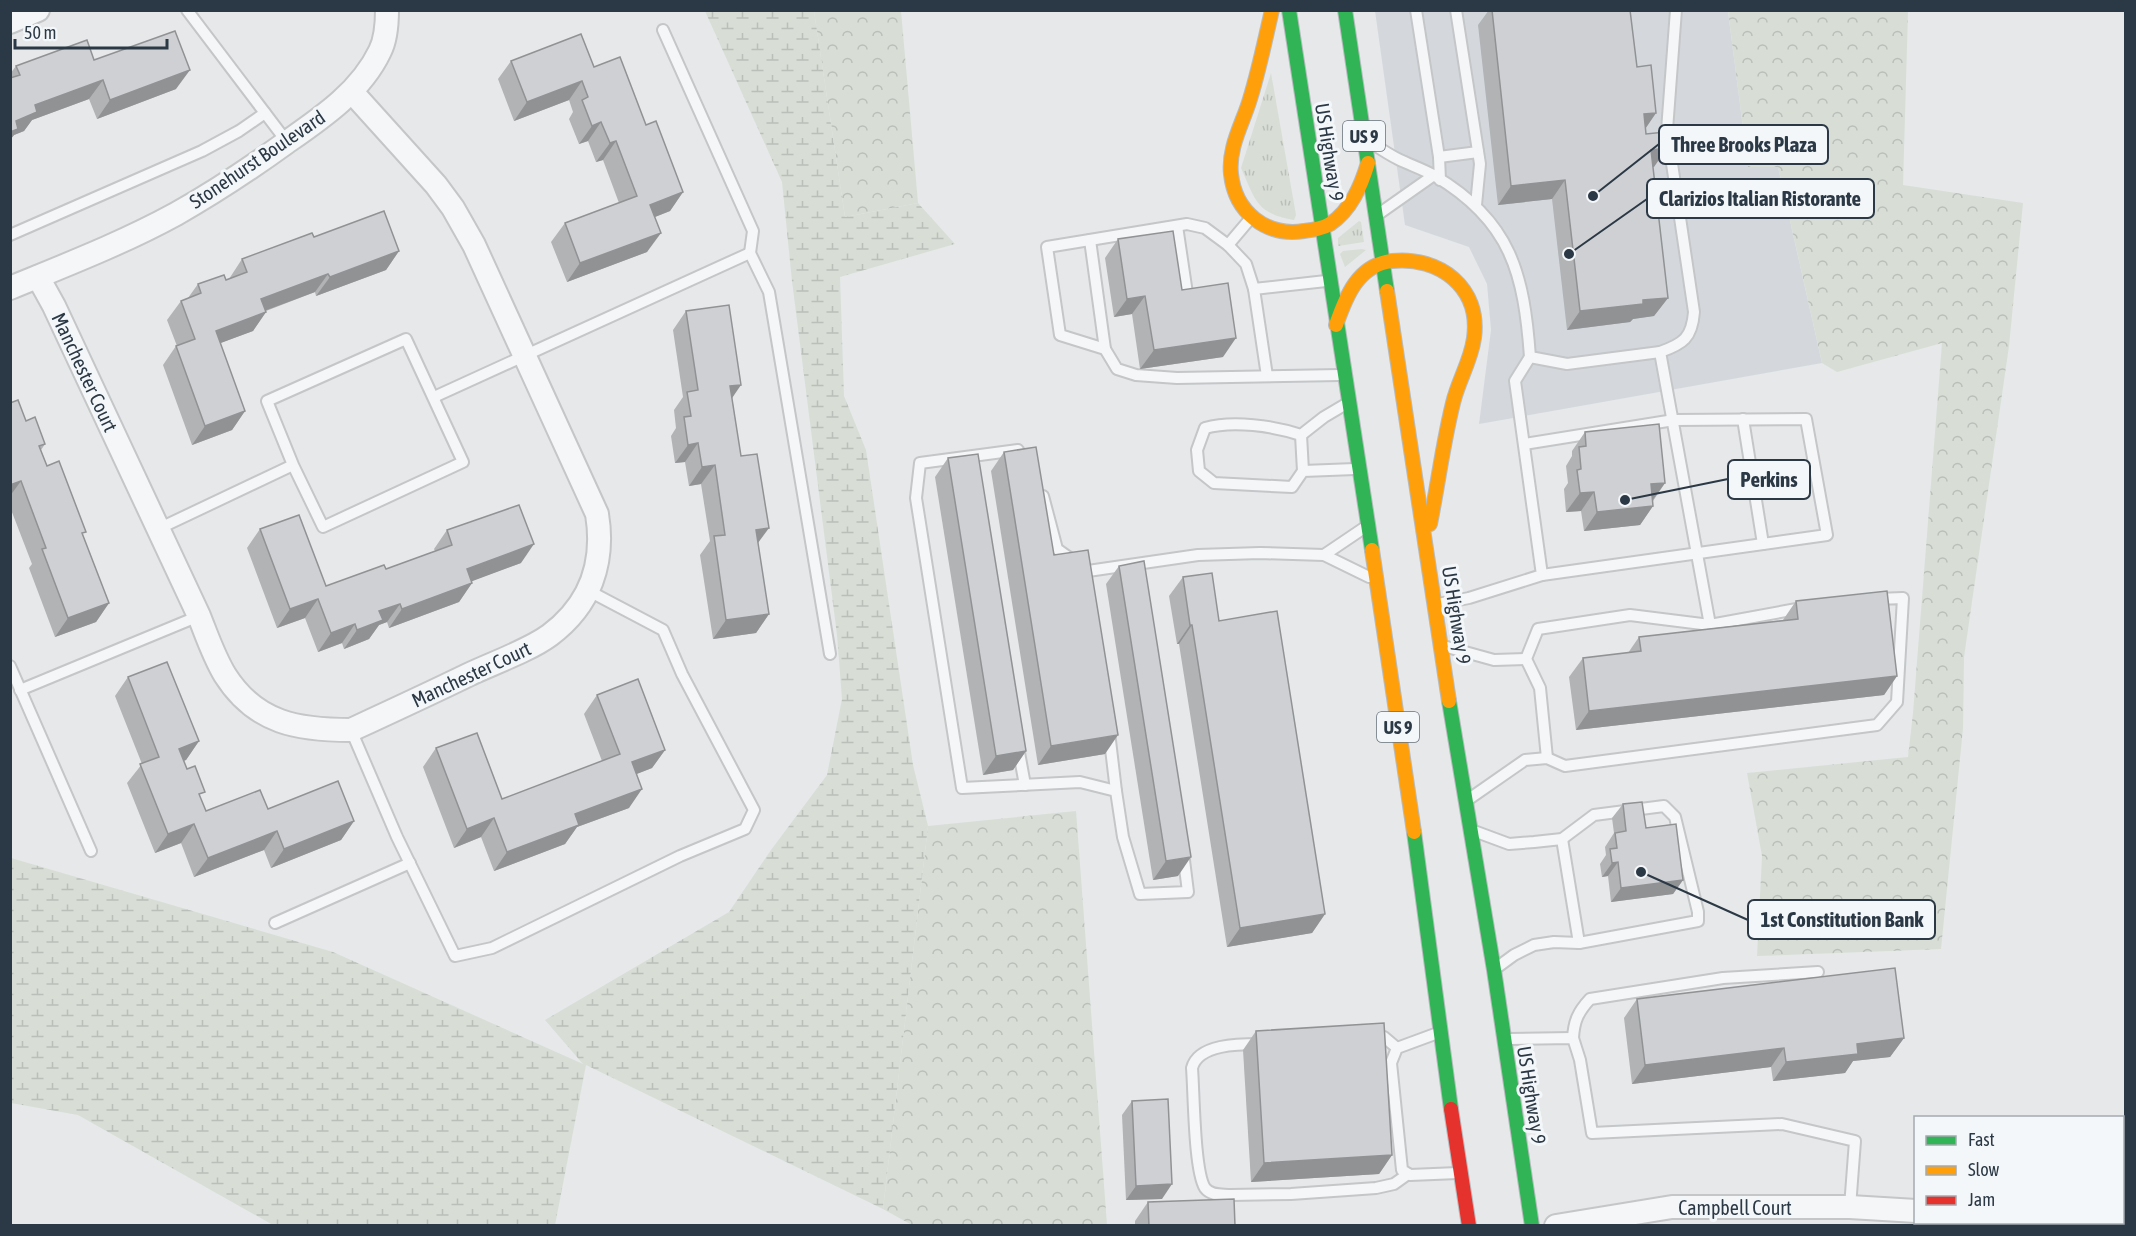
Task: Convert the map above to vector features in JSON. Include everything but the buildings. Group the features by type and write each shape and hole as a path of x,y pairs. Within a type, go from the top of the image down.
{"highway":[{"path":"1272,10 1249,102 1231,157 1234,190 1242,206 1252,217 1273,230 1287,234 1322,229 1346,211 1359,191 1368,163"},
{"name":"US Highway 9","path":"1289,10 1366,526 1406,774 1440,1033 1469,1226"},
{"name":"US Highway 9","path":"1345,10 1532,1226"},
{"path":"1336,325 1345,298 1358,278 1383,261 1414,260 1434,265 1462,287 1471,303 1474,338 1454,401 1426,546"}],"street":[{"path":"10,22 38,10"},
{"name":"Stonehurst Boulevard","path":"10,288 135,235 177,214 238,177 287,142 352,92 381,50 387,28 387,10"},
{"name":"Manchester Court","path":"38,277 54,306 225,675 237,691 253,706 275,719 295,726 316,730 351,730 542,640 571,617 589,591 598,557 600,534 597,514 474,245 453,207 352,92"},
{"name":"Campbell Court","path":"1556,1226 1653,1218 1672,1207 1850,1207 1914,1211"}],"lane":[{"path":"187,10 287,142"},
{"path":"1416,10 1439,157 1437,178"},
{"path":"1456,10 1480,164 1476,205"},
{"path":"1530,357 1567,364 1660,352 1678,345 1687,337 1693,326 1694,319 1667,130 1676,10"},
{"path":"663,30 753,231 750,253 769,292 830,654"},
{"path":"10,235 202,151 239,131 265,113"},
{"path":"1365,139 1394,157 1437,178 1476,205 1502,236 1515,263 1527,317 1530,357 1515,381 1542,575"},
{"path":"1439,157 1478,152"},
{"path":"1377,216 1437,178"},
{"path":"1228,245 1252,217"},
{"path":"1105,349 1060,335 1047,247 1187,224 1205,228 1228,245 1246,264 1254,290 1266,376"},
{"path":"1177,226 1188,300"},
{"path":"1090,240 1105,349 1117,369 1136,375 1177,378 1344,375"},
{"path":"434,397 750,253"},
{"path":"1254,290 1329,280"},
{"path":"406,339 463,462 323,527 294,465 267,401 406,339"},
{"path":"1660,352 1710,625"},
{"path":"1301,435 1324,417 1348,403"},
{"path":"1436,604 1469,598 1542,575 1827,534 1806,418 1674,420 1524,444"},
{"path":"1743,419 1762,544"},
{"path":"1219,424 1281,428 1301,435 1303,471 1292,487 1214,483 1199,471 1197,450 1205,428 1219,424"},
{"path":"1030,449 920,463 916,498 962,788 1080,782 1116,791"},
{"path":"970,457 972,469"},
{"path":"158,529 294,465"},
{"path":"1303,471 1358,469"},
{"path":"1039,482 1058,549 1089,577 1142,564 1198,555 1260,553 1324,555 1376,580"},
{"path":"1324,555 1366,526"},
{"path":"1142,564 1143,576"},
{"path":"351,730 410,863 456,956 492,948 680,856 745,830 754,810 682,674 663,630 589,591"},
{"path":"1465,801 1525,760 1547,758 1565,766 1877,725 1898,702 1903,598 1863,600"},
{"path":"1547,758 1540,688 1526,658 1538,628 1630,615 1710,625 1809,607"},
{"path":"20,690 199,616"},
{"path":"1442,646 1494,660 1526,658"},
{"path":"10,666 91,851"},
{"path":"1107,722 1123,837 1140,894 1188,892 1182,845"},
{"path":"1017,738 1025,785"},
{"path":"1470,829 1509,844 1534,842 1562,838 1594,815 1664,806 1675,817 1698,912 1698,921 1579,943 1554,942 1534,945 1514,955 1494,970"},
{"path":"1562,838 1579,943"},
{"path":"275,923 410,863"},
{"path":"1818,972 1723,978 1590,999 1579,1011 1574,1025 1573,1038 1580,1060 1592,1133 1782,1124 1855,1141 1850,1207"},
{"path":"1408,1174 1402,1170 1391,1063 1397,1048 1440,1033"},
{"path":"1362,1038 1384,1037 1397,1048"},
{"path":"1504,1039 1573,1038"},
{"path":"1272,1043 1234,1045 1205,1052 1194,1060 1192,1068 1199,1167 1206,1189 1213,1194 1345,1191 1394,1184 1408,1174 1461,1173"}],"shaded area":[{"path":"1375,11 1728,11 1748,166 1778,167 1822,363 1479,424 1491,330 1487,284 1469,247 1405,225"}],"green space":[{"path":"705,11 814,11 845,217 918,203 955,244 840,277 844,396 866,450 913,765 928,826 883,1209 586,1065 555,1225 273,1225 78,1115 11,1103 11,858 333,952 583,1064 545,1020 729,912 771,850 827,775 842,699 837,635 792,281 782,182"},
{"path":"814,11 901,11 918,203 845,217"},
{"path":"1728,11 1908,11 1903,185 2023,203 2009,346 1964,657 1963,728 1941,949 1757,956 1762,856 1747,773 1908,757 1942,343 1837,372 1822,363 1778,167 1748,167"},
{"path":"1271,73 1296,215 1294,220 1272,214 1264,209 1254,197 1241,168"},
{"path":"1359,221 1364,242 1338,246 1338,238"},
{"path":"1366,250 1345,267 1340,254 1343,251"},
{"path":"1076,811 1107,1225 912,1225 883,1209 928,826"}],"traffic: fast":[{"path":"1289,10 1372,550"},
{"path":"1345,10 1387,291"},
{"path":"1449,701 1494,970 1532,1226"},
{"path":"1414,832 1451,1109"}],"traffic: slow":[{"path":"1272,10 1253,88 1232,154 1231,174 1239,200 1246,210 1265,226 1290,232 1321,228 1330,224 1344,212 1358,189 1368,163"},
{"path":"1336,325 1349,293 1362,275 1380,264 1392,261 1410,261 1441,270 1464,290 1471,304 1474,338 1453,403 1430,524"},
{"path":"1387,291 1449,701"},
{"path":"1372,550 1414,832"}],"traffic: jam":[{"path":"1451,1109 1469,1226"}],"place":[{"name":"Three Brooks Plaza","path":"1593,196"},
{"name":"Clarizios Italian Ristorante","path":"1569,254"},
{"name":"Perkins","path":"1625,500"},
{"name":"1st Constitution Bank","path":"1641,872"}]}
